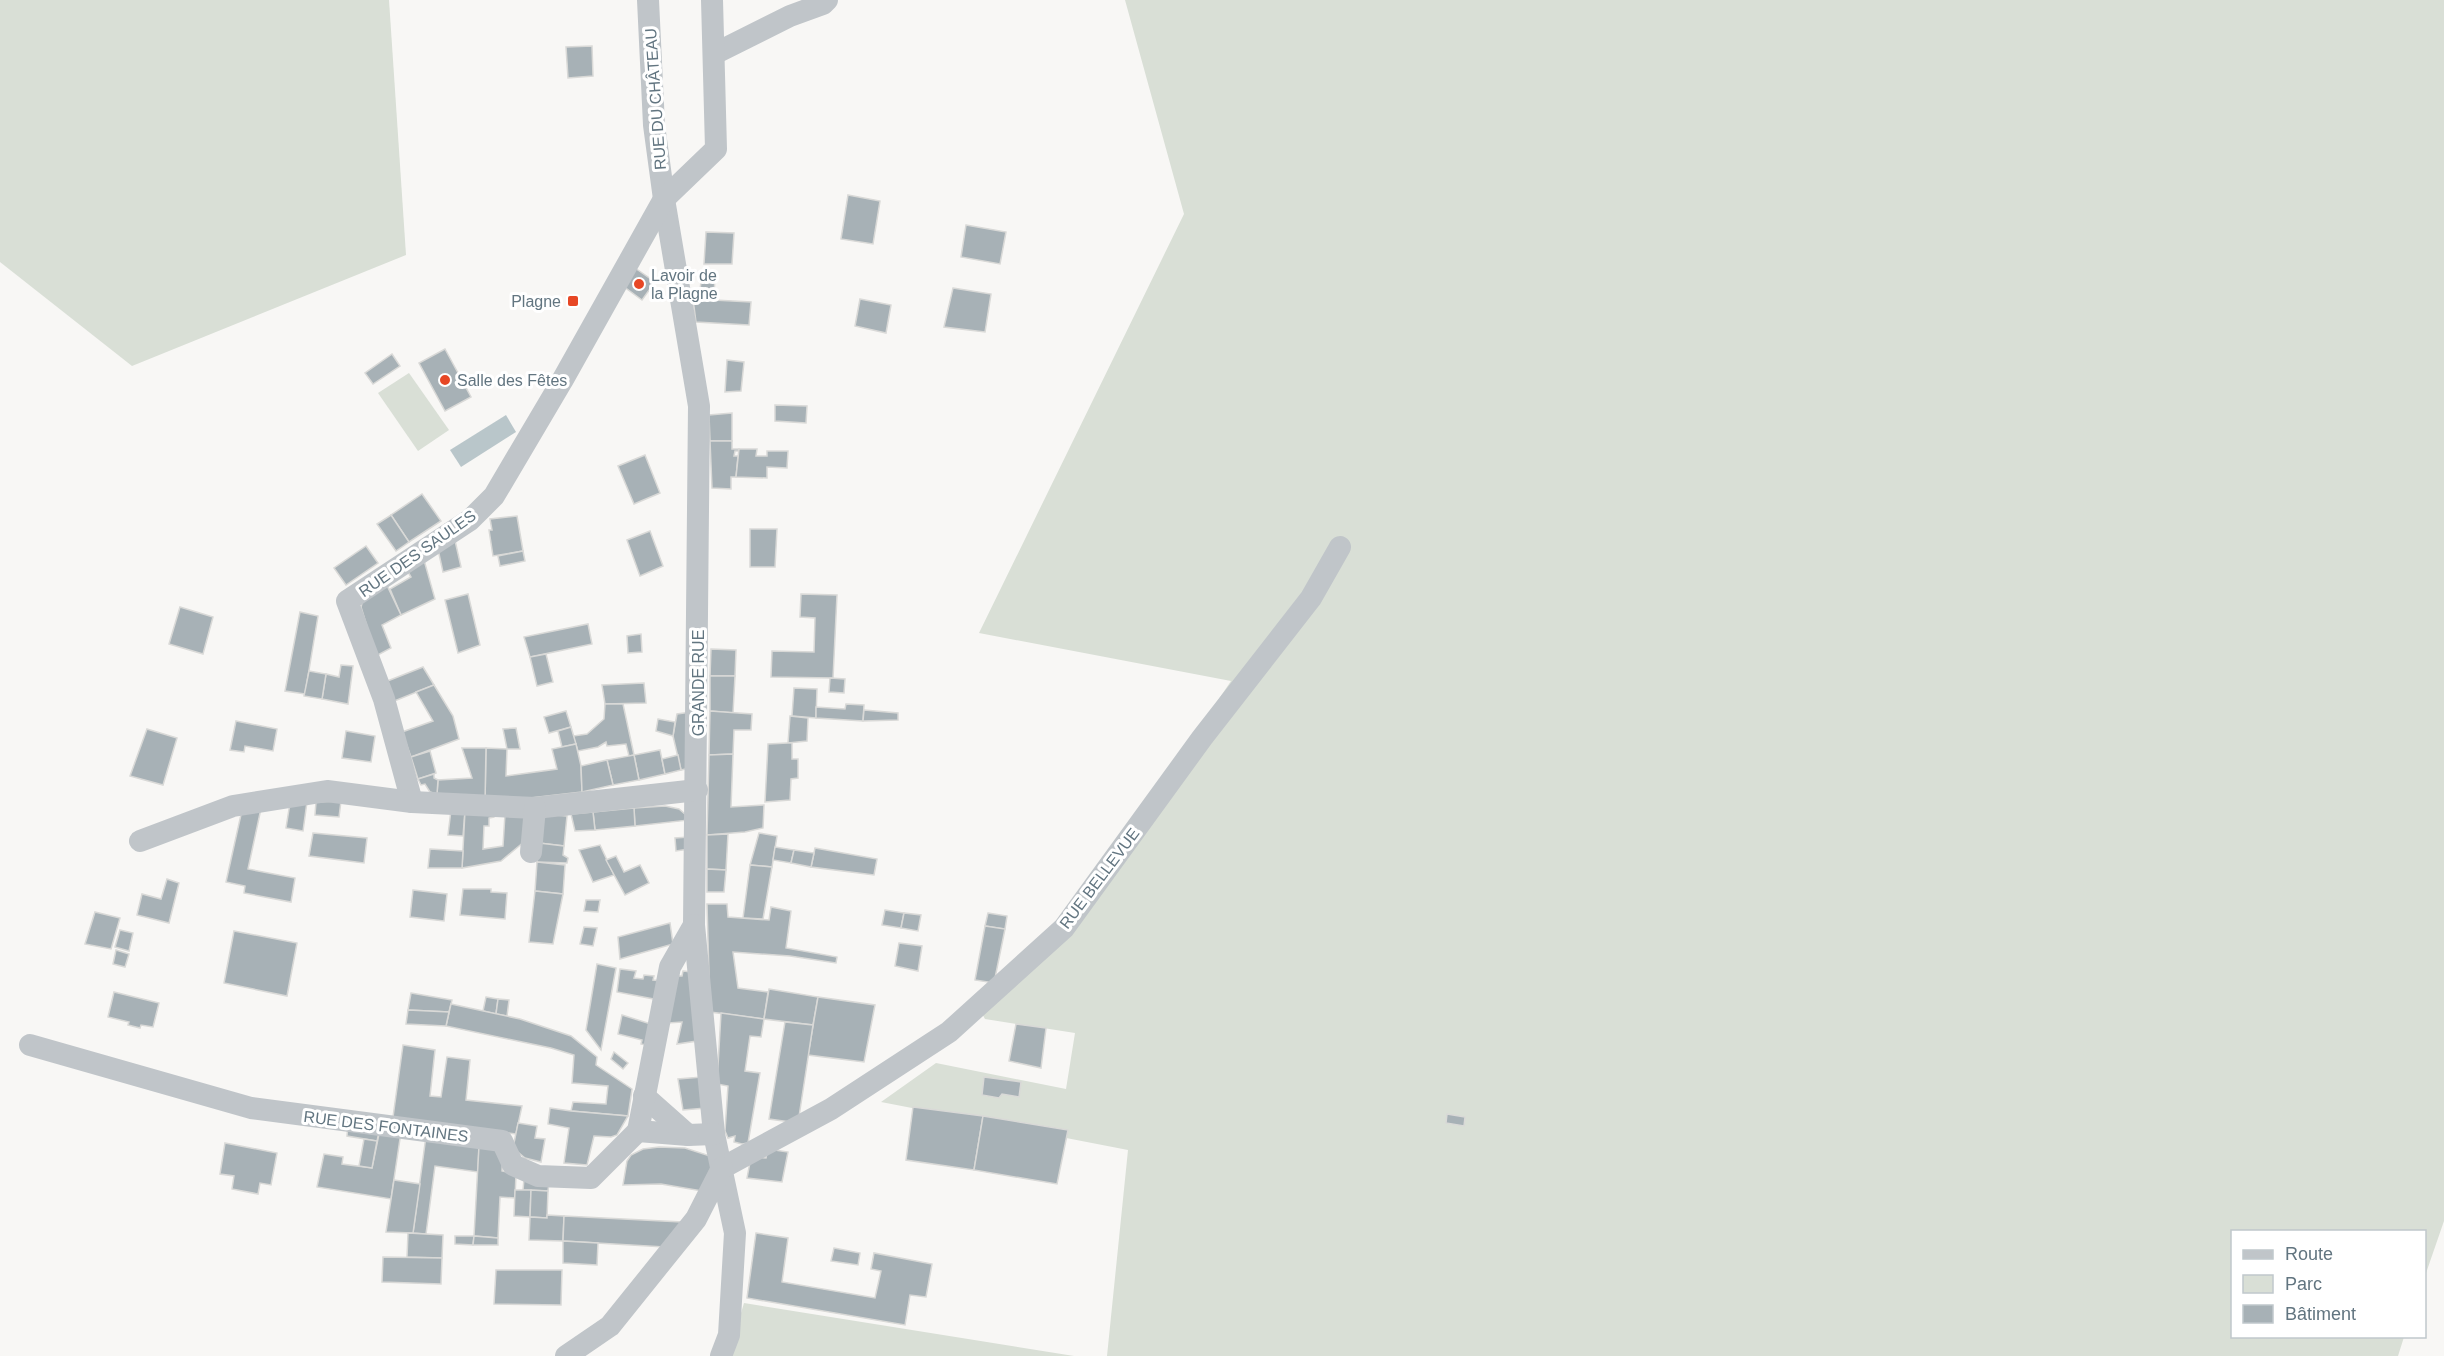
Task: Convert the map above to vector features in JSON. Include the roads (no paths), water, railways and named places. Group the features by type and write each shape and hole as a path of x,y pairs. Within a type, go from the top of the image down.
{"street":[{"name":"RUE DU CHÂTEAU","path":"648,0 654,125 664,199"},
{"path":"664,199 716,149 712,0"},
{"path":"714,54 827,0"},
{"name":"GRANDE RUE","path":"664,199 699,406 694,925 714,1134 735,1233 729,1335 721,1356"},
{"name":"RUE DES SAULES","path":"412,802 384,699 346,602 470,520 494,496 562,381 664,199"},
{"name":"RUE BELLEVUE","path":"722,1168 831,1109 949,1032 1064,928 1202,738 1311,598 1340,547"},
{"path":"140,842 232,806 327,791 412,802 535,808 697,790"},
{"path":"531,852 535,808"},
{"path":"694,925 670,967 638,1131 688,1135 714,1134"},
{"name":"RUE DES FONTAINES","path":"30,1045 251,1108 502,1142 513,1165 538,1176 591,1178 638,1131"},
{"path":"645,1096 688,1135"},
{"path":"566,1356 610,1326 696,1220 722,1168"}],"place":[{"name":"Lavoir de la Plagne","path":"639,284"},
{"name":"Plagne","path":"573,301"},
{"name":"Salle des Fêtes","path":"445,380"}]}
